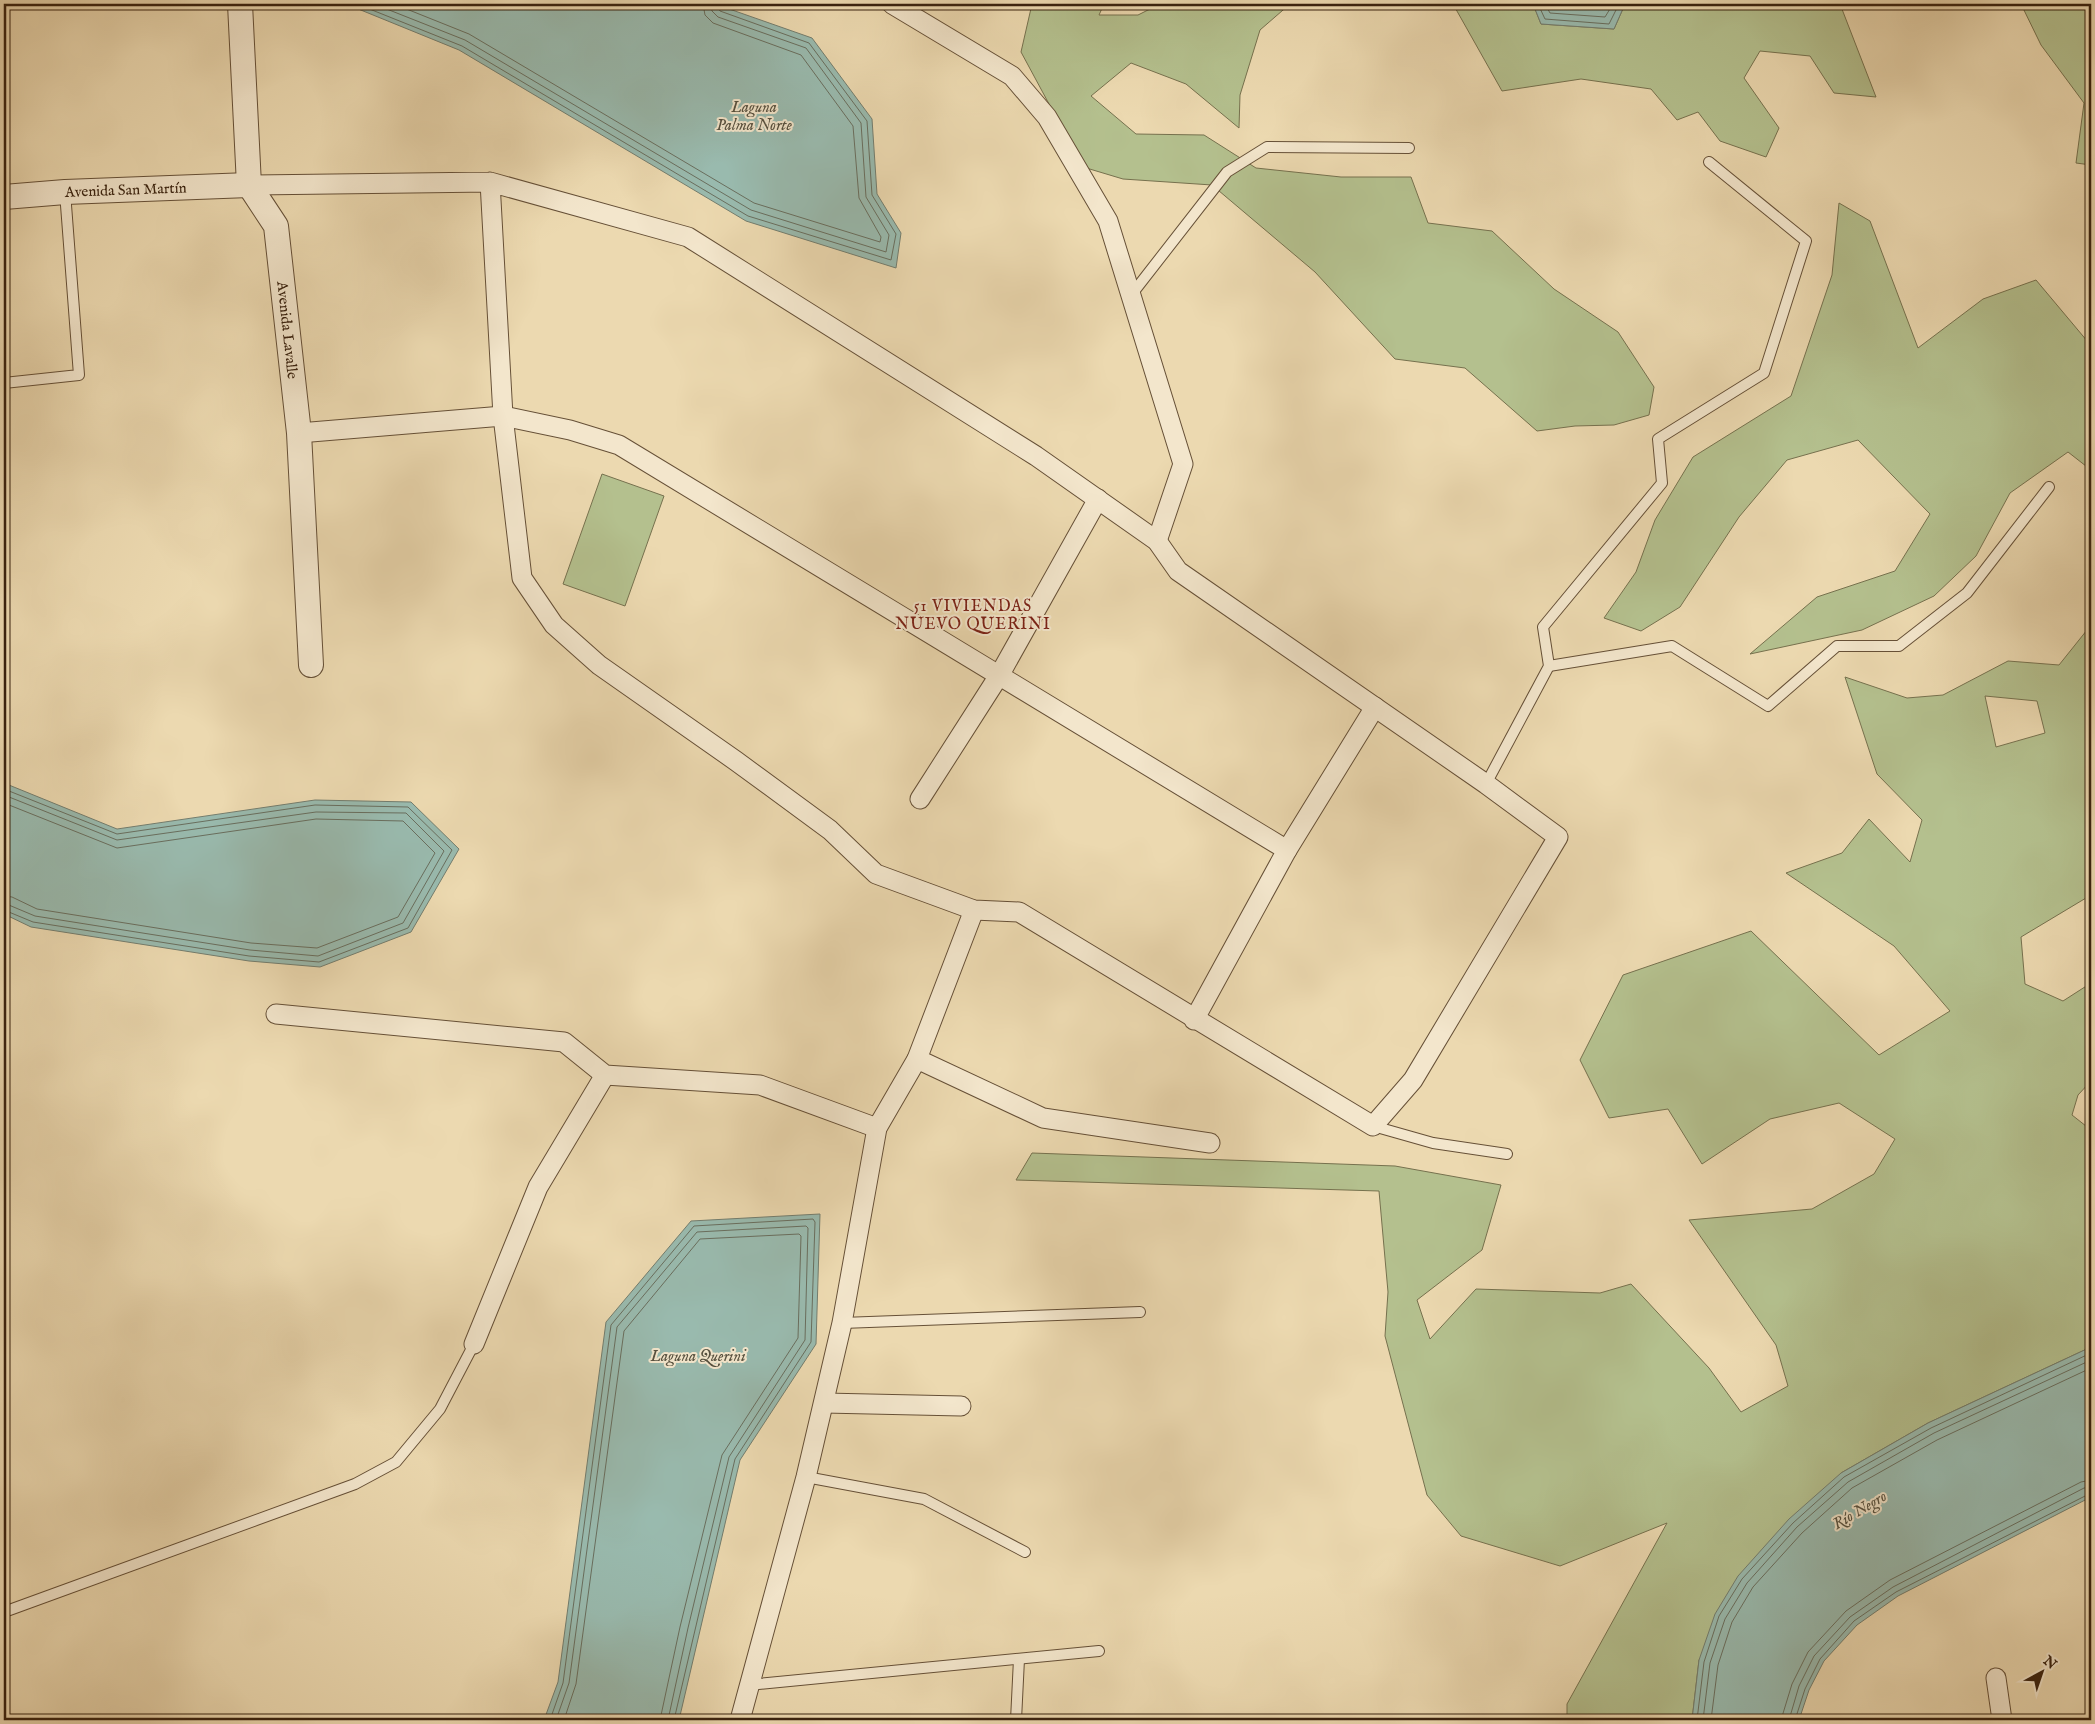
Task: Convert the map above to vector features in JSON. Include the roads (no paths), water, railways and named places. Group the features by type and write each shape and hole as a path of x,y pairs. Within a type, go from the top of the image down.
{"street":[{"path":"240,4 249,185 490,182 688,237 1036,456 1157,541 1178,571 1486,784 1558,837 1413,1080 1373,1126 1194,1020 1019,912 974,910 876,874 830,830 736,761 599,665 554,625 522,578 503,416 490,182"},
{"path":"892,4 1012,76 1047,117 1108,221 1183,464 1157,541"},
{"name":"Avenida San Martín","path":"4,197 65,192 249,185"},
{"name":"Avenida Lavalle","path":"249,185 276,226 299,434 311,665"},
{"path":"299,434 503,416 570,430 619,445 1000,674 1287,850"},
{"path":"920,799 1000,674 1098,499"},
{"path":"1194,1020 1287,850 1375,707"},
{"path":"740,1720 806,1477 824,1403 842,1323 878,1128 918,1059 974,910"},
{"path":"276,1014 564,1042 605,1075 760,1085 878,1128"},
{"path":"918,1059 1043,1118 1210,1143"},
{"path":"474,1344 538,1187 605,1075"},
{"path":"824,1403 961,1406"},
{"path":"1996,1678 2002,1720"}],"lane":[{"path":"1132,294 1227,172 1267,147 1409,148"},
{"path":"1486,784 1550,666 1543,627 1662,483 1658,440 1764,373 1806,241 1709,162"},
{"path":"4,383 79,375 65,192"},
{"path":"1550,666 1672,646 1768,706 1837,646 1899,646 1967,593 2049,487"},
{"path":"1373,1126 1433,1143 1507,1154"},
{"path":"842,1323 1140,1312"},
{"path":"4,1612 355,1484 396,1462 440,1409 474,1344"},
{"path":"806,1477 924,1499 1026,1552"},
{"path":"748,1685 1099,1651"},
{"path":"1016,1720 1019,1659"}],"water":[{"name":"Laguna Palma Norte","path":"346,4 715,4 812,38 872,119 877,194 901,233 896,268 746,221 459,50"},
{"path":"1533,4 1625,4 1614,29 1541,24"},
{"path":"4,783 117,829 315,800 411,802 459,849 411,932 320,967 249,961 31,927 4,914"},
{"name":"Laguna Querini","path":"820,1214 816,1344 740,1460 679,1720 544,1720 558,1682 606,1322 691,1221"},
{"name":"Río Negro","path":"2091,1347 2091,1497 1898,1596 1857,1625 1824,1661 1809,1690 1799,1720 1692,1720 1699,1660 1715,1614 1738,1576 1789,1519 1841,1473 1928,1423"}],"district":[{"name":"51 VIVIENDAS NUEVO QUERINI","path":"973,616"}]}
